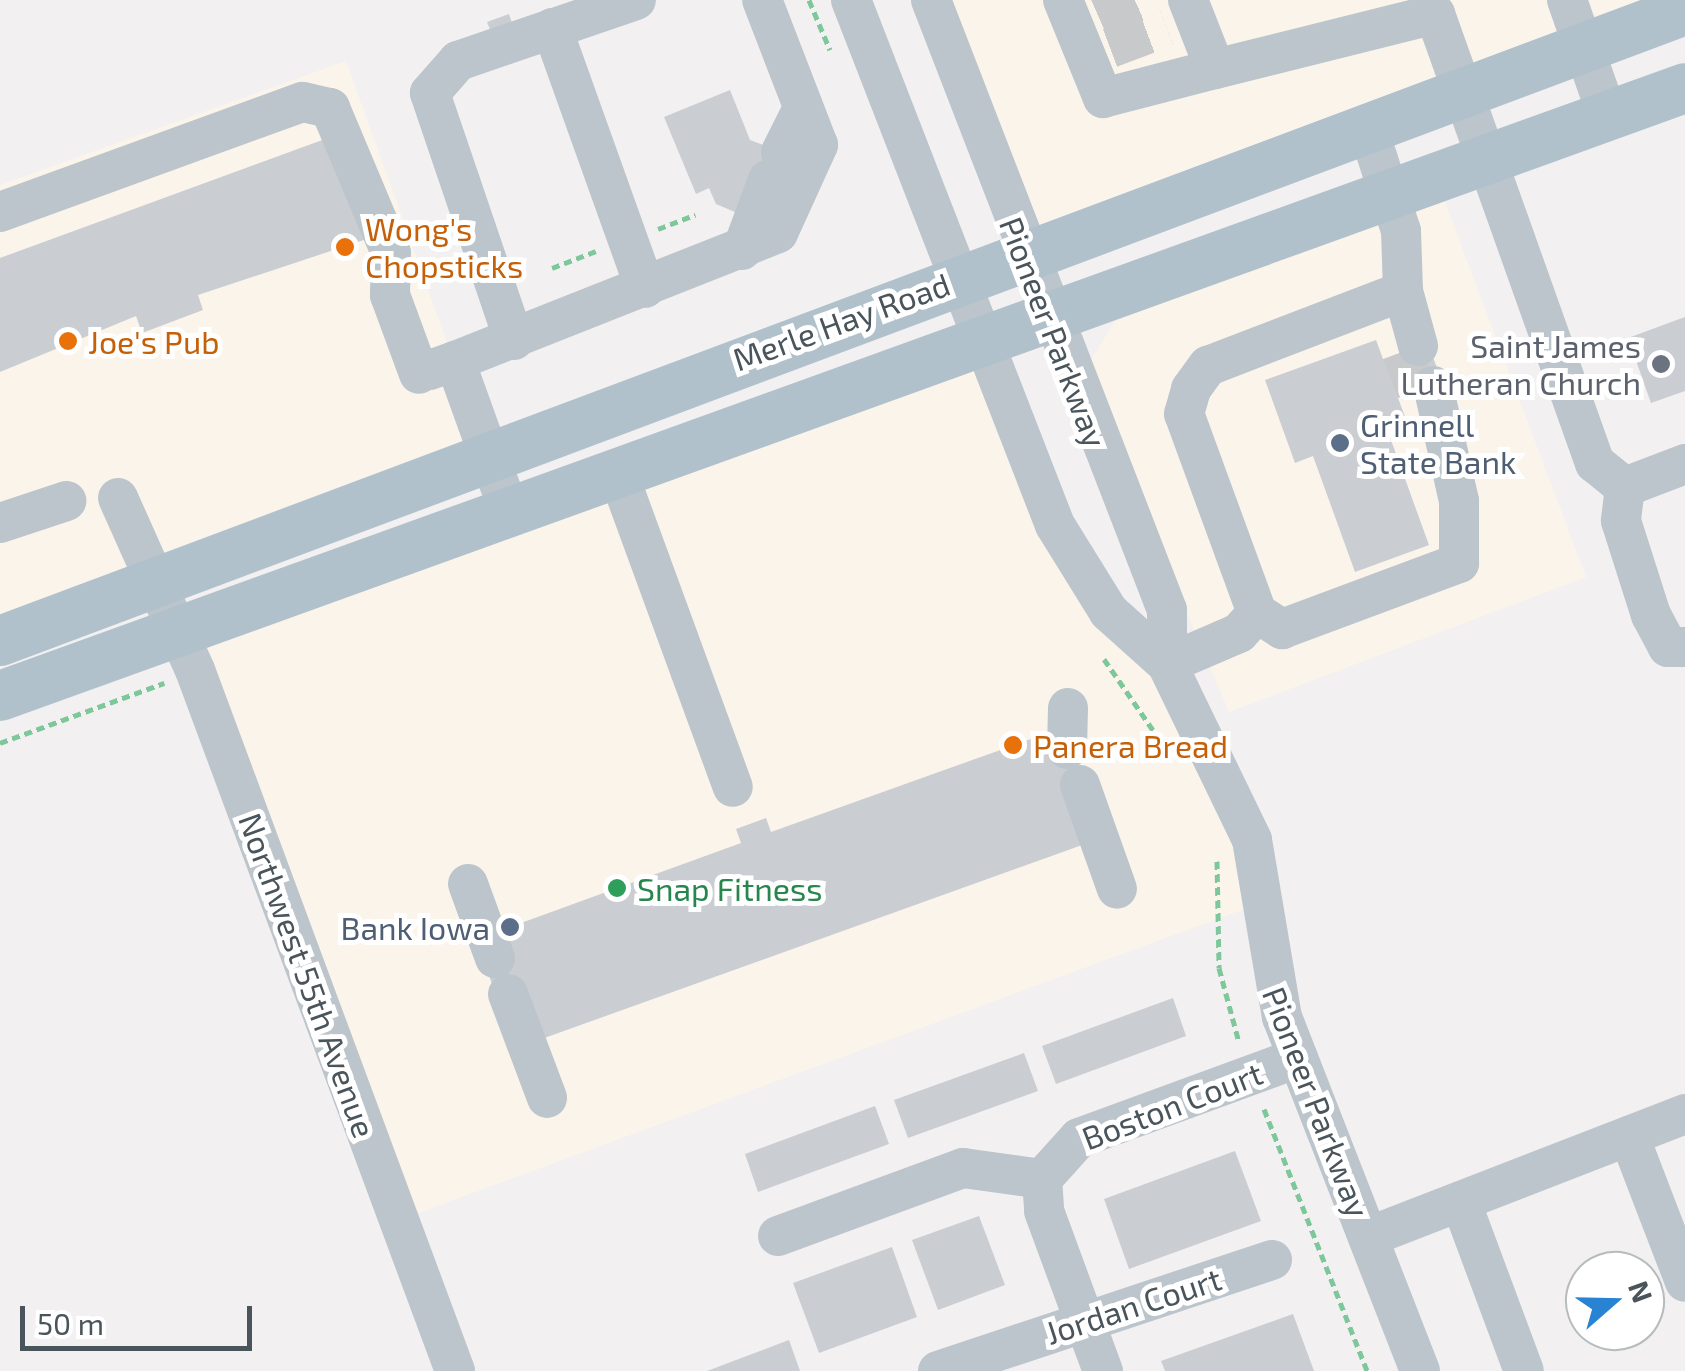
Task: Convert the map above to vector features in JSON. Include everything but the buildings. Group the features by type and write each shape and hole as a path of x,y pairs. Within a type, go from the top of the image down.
{"main road":[{"name":"Merle Hay Road","path":"0,641 486,452 1683,9"},
{"name":"Merle Hay Road","path":"0,696 186,651 510,514 1685,88"}],"street":[{"path":"514,340 430,93 458,61 636,0"},
{"path":"424,372 514,340 778,233 818,145 762,0"},
{"name":"Pioneer Parkway","path":"851,0 977,343 1055,525 1110,612 1168,664 1252,840 1266,967 1420,1371"},
{"name":"Pioneer Parkway","path":"932,0 1048,320 1167,610 1168,664"},
{"path":"1568,0 1608,117"},
{"path":"1087,31 1102,98 1119,100 1439,5 1459,94 1595,463 1624,487"},
{"path":"1183,14 1215,69"},
{"path":"552,28 644,288"},
{"path":"0,212 303,102 340,118 391,252 373,288 424,372 486,452 510,514"},
{"path":"742,250 802,110"},
{"path":"1368,128 1393,194 1394,298 1410,349"},
{"path":"1394,298 1208,366 1191,389 1184,414 1257,613 1282,629 1459,563 1459,501 1425,388"},
{"path":"1624,487 1685,464"},
{"path":"619,476 661,632 733,787"},
{"path":"1624,487 1620,522 1651,615 1668,646 1685,647"},
{"name":"Northwest 55th Avenue","path":"118,498 150,584 186,651 455,1371"},
{"path":"0,524 66,501"},
{"path":"1168,664 1239,632 1257,613"},
{"path":"1068,708 1074,767 1117,889"},
{"path":"468,884 547,1098"},
{"name":"Boston Court","path":"1042,1179 1079,1138 1298,1058"},
{"path":"1368,1238 1685,1114"},
{"path":"1629,1136 1685,1282"},
{"path":"778,1236 963,1168 1042,1179 1044,1210 1103,1371"},
{"path":"1461,1202 1524,1371"},
{"name":"Jordan Court","path":"938,1371 1086,1326 1272,1260"}],"path":[{"path":"0,743 186,651"},
{"path":"1101,655 1169,754"},
{"path":"1218,854 1219,968 1250,1076 1367,1371"}],"shaded area":[{"path":"931,0 1685,0 1023,253"},
{"path":"346,61 486,452 0,641 0,185"},
{"path":"1443,197 1586,577 1229,712 1085,370 1115,321"},
{"path":"977,343 1055,525 1167,664 1261,903 399,1220 177,632"}],"tunnel":[{"path":"1099,18 1140,0"},
{"path":"1110,48 1166,27"},
{"path":"1402,352 1417,391"}],"place":[{"name":"Wong's Chopsticks","path":"345,247"},
{"name":"Joe's Pub","path":"68,341"},
{"name":"Saint James Lutheran Church","path":"1661,364"},
{"name":"Grinnell State Bank","path":"1340,443"},
{"name":"Panera Bread","path":"1013,745"},
{"name":"Snap Fitness","path":"617,888"},
{"name":"Bank Iowa","path":"510,927"}]}
